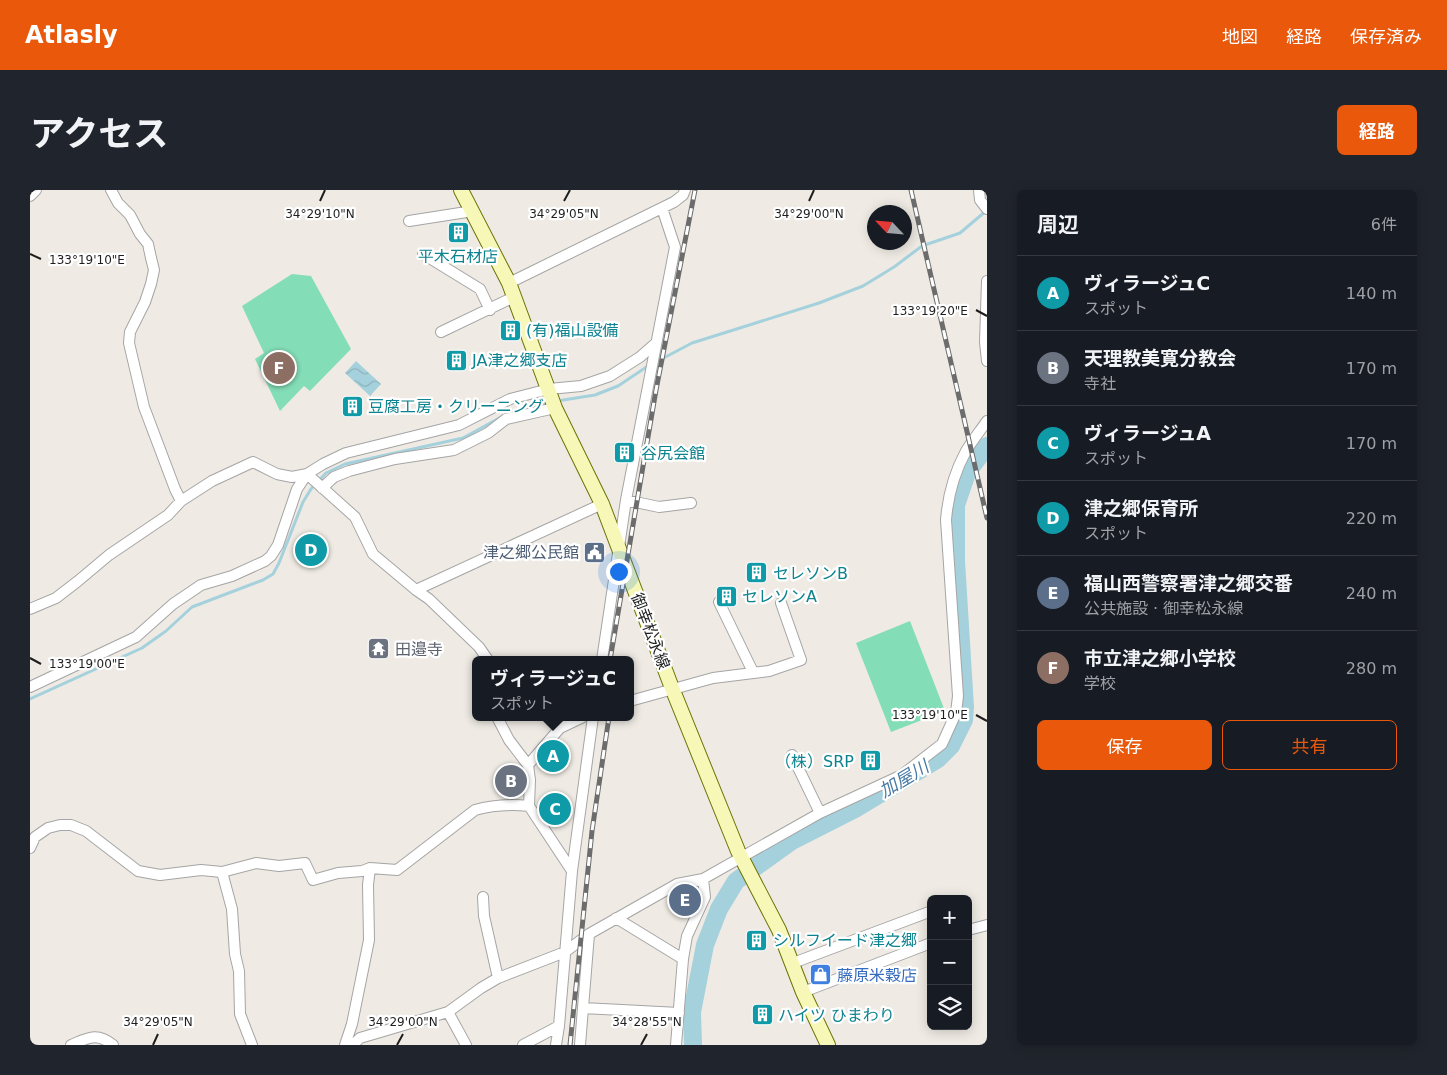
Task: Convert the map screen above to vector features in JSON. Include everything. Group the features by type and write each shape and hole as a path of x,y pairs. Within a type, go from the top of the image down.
{"main road":[{"name":"御幸松永線","path":"460,190 510,283 552,399 602,504 672,688 743,862 779,930 803,992 828,1045"}],"street":[{"path":"30,196 36,190"},
{"path":"111,190 118,203 130,215 140,234 148,244 152,258 154,270 151,284 145,302 130,332 129,343 144,407 175,490 181,501"},
{"path":"510,283 662,208 683,195 685,190"},
{"path":"979,195 987,209"},
{"path":"603,656 626,500 675,246 662,208"},
{"path":"409,221 473,212"},
{"path":"423,254 480,289 490,310"},
{"path":"987,280 985,313 987,357"},
{"path":"440,332 514,297"},
{"path":"322,488 334,477 349,471 395,459 454,450 488,433 506,419 581,386 610,376 640,357 656,343"},
{"path":"30,610 56,598 109,555 168,515 181,501 212,481 253,462 277,474 292,477 307,474 346,453 459,425 510,399 552,399"},
{"path":"353,1045 360,1038 448,1012 498,978 565,952 589,934 677,884 703,879 743,862 820,813 902,775 936,750 947,734 956,712 958,696 946,530 948,497 966,450 987,421"},
{"path":"391,442 395,459"},
{"path":"307,474 355,517 373,554 429,599 479,647 485,656"},
{"path":"30,688 136,638 173,604 201,585 240,572 265,561 278,546 297,489 307,474"},
{"path":"626,500 659,507 691,503"},
{"path":"416,590 602,504"},
{"path":"719,602 754,672"},
{"path":"634,700 672,688 726,676 769,671 802,660 781,603"},
{"path":"499,721 509,740 528,766 530,780 529,806 572,871"},
{"path":"528,766 560,728 575,721"},
{"path":"556,1045 572,871 592,721"},
{"path":"792,755 820,813"},
{"path":"30,848 35,838 48,828 71,825 86,831 138,871 160,875 201,870 222,872 256,863 285,866 305,863 313,880 338,873 362,871 370,868 397,870 457,826 475,810 491,806 515,804 529,806"},
{"path":"346,1045 352,1024 368,940 368,885 370,868"},
{"path":"222,872 232,909 235,954 239,971 240,1014 252,1045"},
{"path":"676,1045 683,959 687,936 705,897 703,879"},
{"path":"483,897 484,916 498,978"},
{"path":"793,963 927,913"},
{"path":"616,918 683,959"},
{"path":"972,929 987,925"},
{"path":"580,1045 589,934"},
{"path":"803,992 927,945"},
{"path":"583,1008 679,1013"},
{"path":"448,1012 466,1045"},
{"path":"523,1045 559,1026"},
{"path":"71,1045 94,1036 107,1040 113,1045"}],"green space":[{"path":"292,274 311,276 351,349 310,391 304,386 280,411 255,359 264,353 242,306"},
{"path":"910,621 945,711 891,732 856,643"}],"water":[{"path":"356,361 381,384 370,396 345,373"}],"waterway":[{"path":"656,362 692,343 819,303 863,286 894,267 922,246 960,233 986,211"},
{"path":"557,401 595,395 618,386 648,366"},
{"path":"30,699 142,648 166,631 192,607 263,580 273,574 303,502 311,489 326,473 345,464 463,438 512,411 549,402"},
{"name":"加屋川","path":"693,1045 692,1012 705,945 719,909 736,881 792,841 855,809 938,759 951,746 964,720 965,707 956,561 956,505 967,473 987,446"}],"railway":[{"path":"611,656 656,390 695,190"},
{"path":"911,190 987,518"},
{"path":"570,1045 592,831 608,721"}],"place":[{"name":"平木石材店","path":"458,232"},
{"name":"(有)福山設備","path":"510,330"},
{"name":"JA津之郷支店","path":"456,360"},
{"name":"市立津之郷小学校","path":"279,368"},
{"name":"豆腐工房・クリーニング","path":"352,406"},
{"name":"谷尻会館","path":"625,453"},
{"name":"津之郷保育所","path":"311,550"},
{"name":"津之郷公民館","path":"595,552"},
{"name":"セレソンB","path":"757,573"},
{"name":"セレソンA","path":"726,596"},
{"name":"田邉寺","path":"379,649"},
{"name":"ヴィラージュC","path":"553,756"},
{"name":"（株）SRP","path":"870,761"},
{"name":"天理教美寛分教会","path":"511,781"},
{"name":"ヴィラージュA","path":"555,809"},
{"name":"福山西警察署津之郷交番","path":"685,900"},
{"name":"シルフイード津之郷","path":"757,940"},
{"name":"藤原米穀店","path":"821,975"},
{"name":"ハイツ ひまわり","path":"762,1015"}]}
